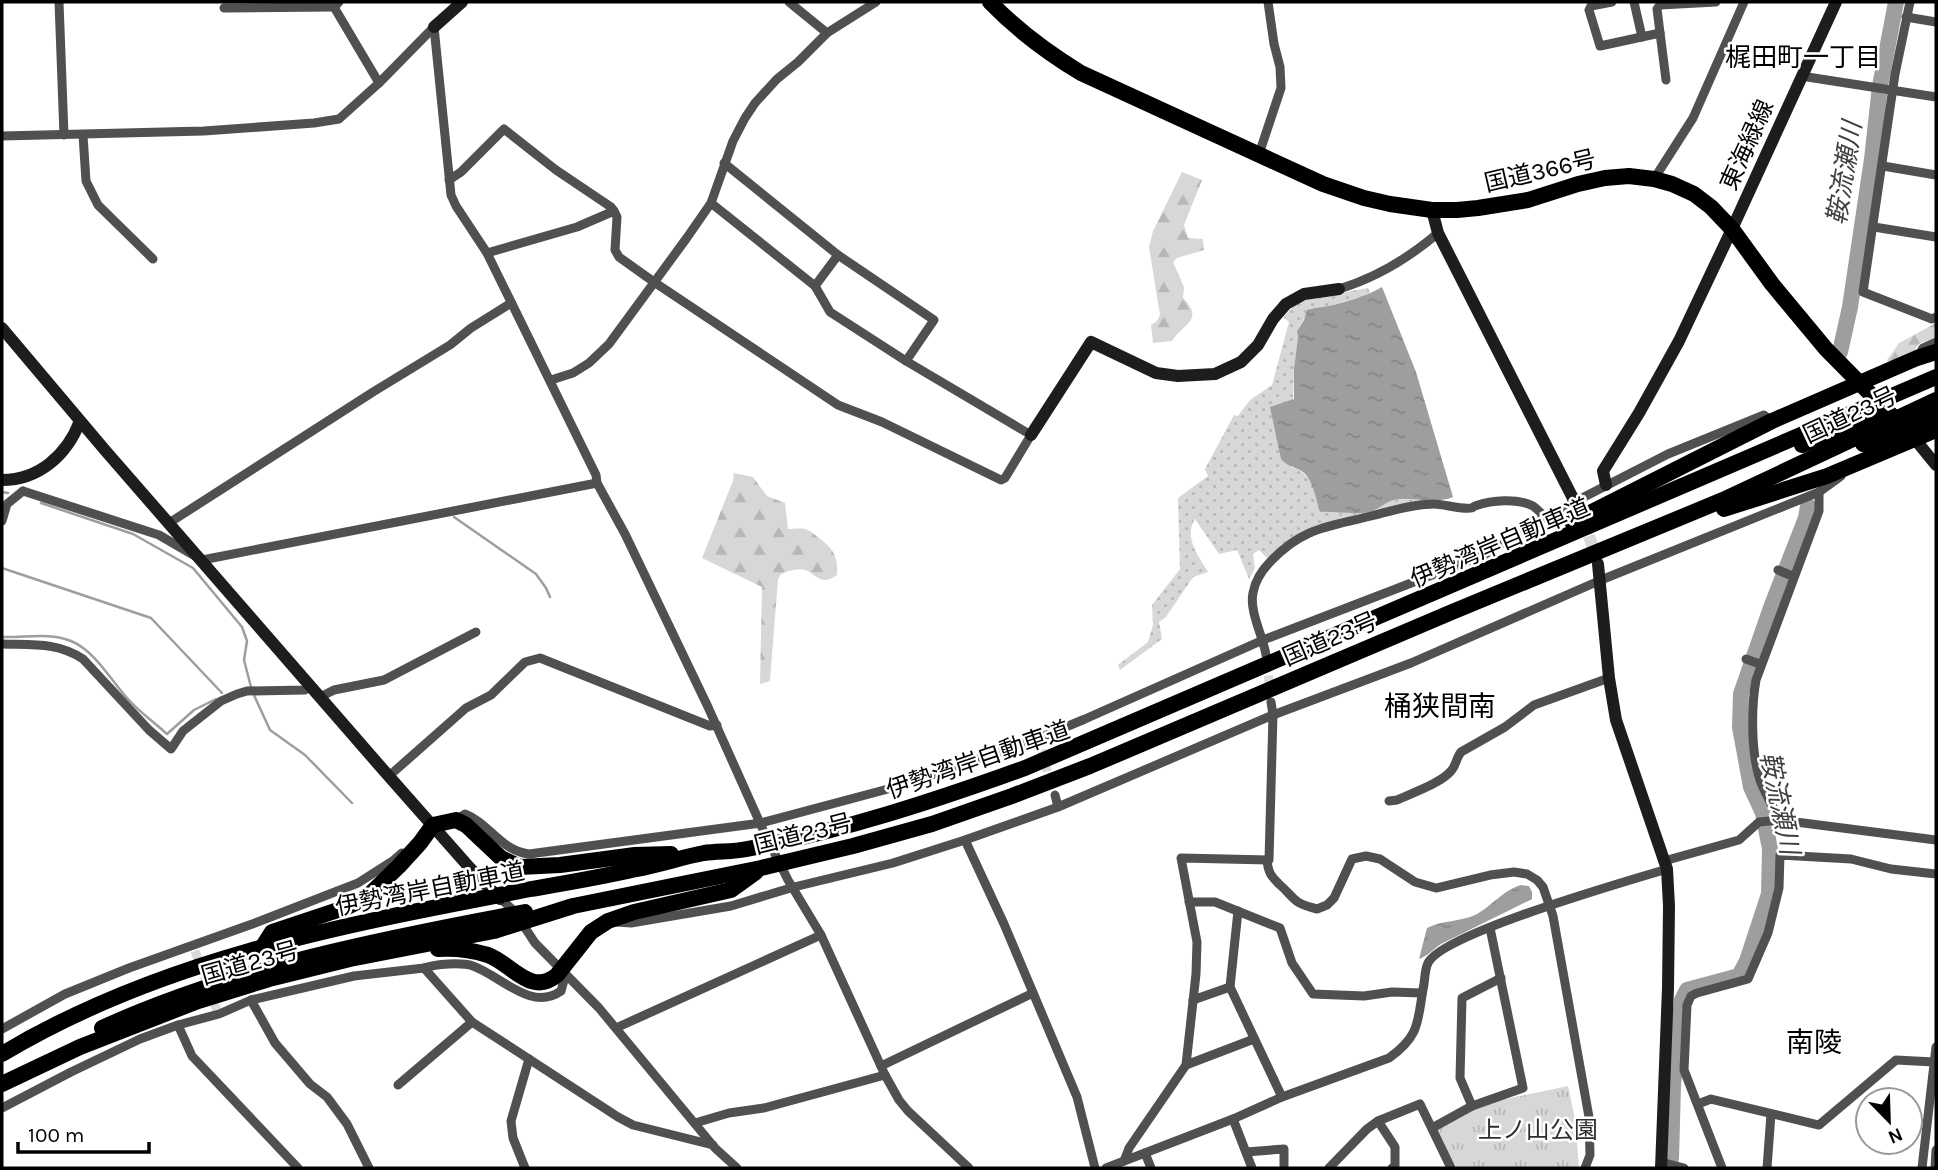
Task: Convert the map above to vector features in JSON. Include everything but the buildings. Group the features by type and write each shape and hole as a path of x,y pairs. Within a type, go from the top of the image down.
{"highway":[{"name":"国道366号","path":"990,2 1025,35 1055,58 1081,73 1322,184 1364,198 1433,209 1478,208 1528,200 1605,178 1629,176 1654,179 1694,194 1732,229 1772,284 1826,349 1914,439"},
{"path":"1515,558 1526,543 1772,421 1936,352"},
{"name":"国道23号","path":"2,1056 63,1020 119,995 209,962 263,946 345,926 638,869 705,853 744,850 857,823 1006,775 1936,377"},
{"name":"国道23号","path":"2,1084 80,1047 198,1001 269,979 350,959 494,931 573,906 761,869 932,824 1012,796 1723,500 1933,404"},
{"name":"伊勢湾岸自動車道","path":"2,1056 120,999 185,973 287,942 426,912 642,873 799,840 984,785 1137,726 1551,545 1780,454 1933,404"},
{"name":"伊勢湾岸自動車道","path":"2,1079 129,1015 248,972 386,939 760,866 864,841 978,806 1088,764 1563,562 1790,470 1933,404"},
{"path":"1664,524 1754,500 1827,476 1936,430"},
{"path":"263,946 272,932 347,907 367,897 399,866 433,825 456,820 466,825 501,858 520,867 560,865 635,855 705,853"},
{"path":"309,969 323,972 404,954 442,948 465,949 491,956 531,982 542,982 551,979 562,969 591,932 608,921 634,912 732,890 761,869"}],"street":[{"path":"59,2 64,135"},
{"path":"2,136 204,131 339,119 462,2"},
{"path":"789,2 827,33"},
{"path":"551,380 573,373 589,363 609,344 711,203 733,141 755,103 827,33 876,2"},
{"path":"1259,154 1281,88 1280,66 1268,2"},
{"path":"1612,2 1591,6 1589,10 1600,46 1660,33"},
{"path":"1634,2 1642,37"},
{"path":"1666,80 1657,9 1660,5 1716,2"},
{"path":"1654,179 1693,118 1744,2"},
{"name":"東海緑線","path":"1606,485 1603,471 1668,360 1732,229 1836,2"},
{"path":"1910,2 1886,90 1883,166 1863,292 1932,319 1936,317"},
{"path":"224,8 336,4 379,82"},
{"path":"1906,17 1936,22"},
{"path":"434,27 450,195 487,253 551,380 596,475 597,483 625,534 717,725 763,828 821,935 898,1100 969,1168"},
{"path":"1801,76 1936,97"},
{"path":"449,180 461,172 504,129 556,170 611,207 617,217 615,250 619,257 654,282 838,405 881,422 1001,480 1005,478 1091,342 1156,373 1178,376 1215,373 1241,362 1258,345 1273,319 1286,304 1304,294 1353,284 1412,254 1438,233"},
{"path":"83,135 86,181 98,205 153,259"},
{"path":"724,163 838,255 934,320 906,360"},
{"path":"1883,166 1936,175"},
{"path":"711,203 815,286 830,312 1031,435"},
{"path":"1433,209 1438,233 1582,516"},
{"path":"487,253 577,227 614,211"},
{"path":"1874,227 1936,237"},
{"path":"815,286 838,255"},
{"path":"169,523 450,345 511,303"},
{"path":"2,328 79,421 389,776 469,867 514,911 535,943 599,1008 713,1145 737,1168"},
{"path":"1917,358 1923,348 1936,342"},
{"path":"456,820 465,814 476,818 495,837 519,853 529,854 763,828 903,785 1037,739 1264,640 1484,555 1575,500 1668,454 1764,415 1772,421"},
{"path":"2,521 7,504 21,485 49,464 76,431 79,421"},
{"path":"1914,439 1936,465"},
{"path":"608,921 631,923 731,906 791,884 893,863 1058,807 1273,715 1411,663 1601,580 1819,492 1858,463"},
{"path":"2,480 159,535 202,560 597,483"},
{"path":"1779,821 1758,771 1753,698 1756,680 1819,511 1819,492"},
{"path":"1266,655 1264,640 1255,617 1252,594 1259,576 1282,550 1297,538 1323,527 1409,506 1433,504 1470,509 1499,501 1534,507 1545,517"},
{"path":"1598,564 1609,678 1616,720 1665,865 1669,906 1668,988 1661,1165 1684,1168"},
{"path":"1778,570 1790,575"},
{"path":"320,697 334,690 384,680 476,632"},
{"path":"2,644 55,646 69,650 83,659 149,730 171,749 183,731 221,701 252,691 305,690 311,686"},
{"path":"389,776 466,708 491,695 525,662 540,658 710,726 717,725"},
{"path":"1746,659 1757,663"},
{"path":"1389,801 1397,800 1443,778 1454,768 1461,752 1505,727 1534,705 1609,678"},
{"path":"1271,702 1273,715 1267,860 1270,875 1300,904 1317,909 1327,905 1334,898 1352,859 1366,856 1380,859 1415,883 1436,888 1514,872 1527,874 1543,887 1550,905 1589,1117 1590,1155 1585,1168"},
{"path":"1037,739 1041,750"},
{"path":"1055,795 1058,807"},
{"path":"1106,1168 1282,1097 1389,1058 1410,1040 1416,1028 1427,964 1446,947 1490,928 1740,840 1759,822 1779,821 1936,840"},
{"path":"2,1029 65,994 194,948 358,883 394,860 433,825"},
{"path":"965,840 1077,1097 1095,1168"},
{"path":"1722,1168 1684,1070 1687,1005 1691,996 1697,993 1748,979 1768,933 1779,888 1780,855 1851,859 1891,869 1936,874"},
{"path":"1124,1161 1129,1148 1186,1065 1197,942 1181,858 1267,860"},
{"path":"1189,902 1215,902 1280,928 1292,963 1313,995 1422,993"},
{"path":"1238,911 1230,987 1282,1097"},
{"path":"1432,1128 1472,1106 1523,1088 1490,928"},
{"path":"616,1028 821,935"},
{"path":"2,1108 139,1039 251,1000 354,976 433,965 470,965 522,994 540,998 553,997 561,991 564,980 562,969"},
{"path":"424,968 472,1022 618,1117 633,1125 713,1145"},
{"path":"1472,1106 1460,1079 1462,998 1501,978"},
{"path":"1193,1000 1230,987"},
{"path":"695,1123 729,1113 764,1108 883,1070 1033,993"},
{"path":"251,1000 275,1043 310,1084 327,1097 347,1124 369,1168"},
{"path":"398,1085 472,1022"},
{"path":"178,1025 192,1056 298,1168"},
{"path":"1186,1065 1254,1039"},
{"path":"1922,1168 1936,1047"},
{"path":"525,1168 513,1139 512,1121 529,1059"},
{"path":"1699,1104 1711,1099 1819,1125 1896,1060 1934,1062"},
{"path":"1331,1168 1367,1129 1378,1121 1420,1104 1451,1168"},
{"path":"1768,1168 1771,1114"},
{"path":"1233,1119 1252,1168"},
{"path":"1378,1121 1395,1147 1395,1167 1392,1168"},
{"path":"1246,1152 1284,1149 1284,1168"},
{"path":"1935,1168 1936,1150"},
{"path":"1145,1153 1151,1168"}],"green space":[{"path":"1182,172 1202,180 1184,225 1188,238 1203,239 1204,250 1177,258 1173,262 1184,287 1183,298 1192,312 1190,321 1172,341 1153,343 1151,325 1160,315 1149,247 1153,231"},
{"path":"1368,288 1370,293 1348,302 1310,308 1297,331 1291,467 1300,470 1337,511 1371,512 1396,499 1424,500 1315,526 1267,558 1259,550 1253,554 1255,568 1249,579 1237,550 1219,554 1195,519 1191,540 1208,572 1193,577 1166,617 1159,622 1162,639 1120,670 1118,665 1148,642 1153,625 1152,605 1180,569 1178,498 1208,476 1205,469 1234,415 1238,416 1250,400 1272,385 1289,322 1283,317 1295,305 1311,298"},
{"path":"1936,323 1936,337 1919,344 1911,356 1889,365 1887,360 1899,343"},
{"path":"734,473 753,477 767,496 785,503 788,529 805,529 812,533 832,550 837,563 837,575 827,580 819,579 802,569 781,574 778,579 770,681 760,684 762,587 702,558"},
{"name":"上ノ山公園","path":"1568,1086 1575,1119 1579,1168 1457,1168 1432,1128 1472,1106"}],"water":[{"path":"1382,287 1416,372 1453,497 1395,500 1363,513 1320,512 1308,478 1281,459 1270,407 1294,399 1297,331 1307,310 1349,301"},
{"path":"1521,885 1529,886 1532,899 1441,944 1419,959 1427,928 1475,915"}],"waterway":[{"name":"鞍流瀬川","path":"1840,352 1850,307 1880,86 1896,2"},
{"path":"2,492 8,493"},
{"path":"41,503 133,534 193,568 242,627 247,641 244,660 251,687"},
{"name":"鞍流瀬川","path":"1671,1159 1673,1085 1682,1000 1687,990 1739,976 1747,961 1769,894 1770,849 1763,813 1751,787 1740,727 1741,694 1806,518 1808,506"},
{"path":"454,517 536,574 550,597"},
{"path":"2,568 151,618 222,693"},
{"path":"2,637 63,638 80,646 95,658 131,703 167,734 194,710 216,699"},
{"path":"253,693 270,730 305,755 352,803"}],"tunnel":[{"path":"1583,519 1598,562"},
{"path":"1267,662 1270,693"},
{"path":"1041,750 1051,784"},
{"path":"195,951 217,1011"}],"district":[{"name":"梶田町一丁目","path":"1803,57"},
{"name":"桶狭間南","path":"1440,706"},
{"name":"南陵","path":"1814,1042"}]}
